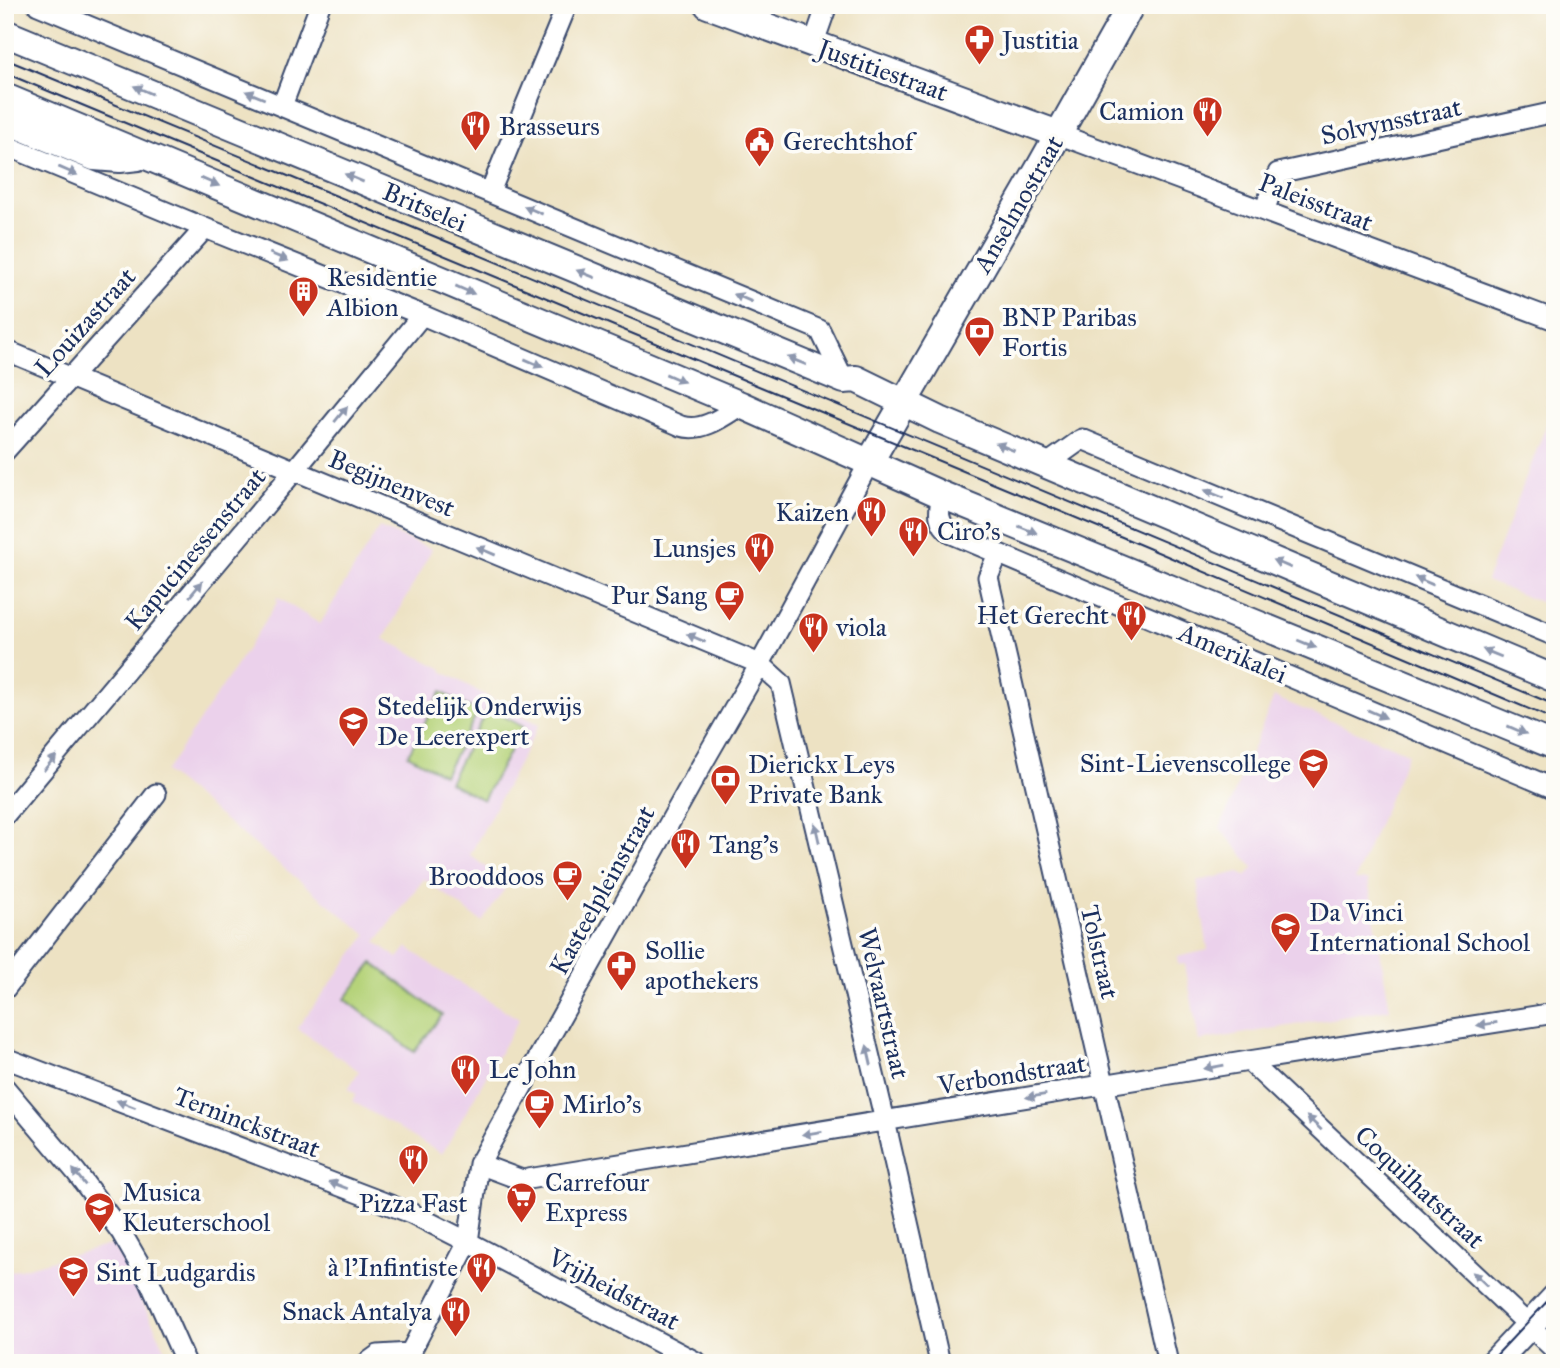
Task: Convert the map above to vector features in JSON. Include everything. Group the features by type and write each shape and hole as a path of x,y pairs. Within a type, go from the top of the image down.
{"main road":[{"name":"Justitiestraat","path":"708,5 1058,134"},
{"name":"Anselmostraat","path":"905,402 1131,5"},
{"name":"Britselei","path":"5,33 844,380 856,379 905,402"},
{"path":"5,97 741,405 869,463 905,402 940,420 1555,679"},
{"path":"5,120 94,157 120,159 147,156"},
{"name":"Amerikalei","path":"869,463 1555,746"},
{"path":"1494,1363 1555,1298"}],"street":[{"name":"Britselei","path":"38,5 820,330 844,380"},
{"path":"282,106 320,5"},
{"path":"490,192 567,5"},
{"path":"813,45 827,5"},
{"name":"Solvynsstraat","path":"1264,211 1278,173 1555,112"},
{"name":"Paleisstraat","path":"1058,134 1555,320"},
{"path":"5,145 422,315 686,428 703,426 741,405"},
{"name":"Louizastraat","path":"5,451 205,228"},
{"name":"Kapucinessenstraat","path":"5,815 422,315"},
{"name":"Begijnenvest","path":"5,349 760,664"},
{"path":"1046,464 1082,439 1555,636"},
{"name":"Kasteelpleinstraat","path":"411,1358 468,1241 479,1164 760,664 869,463"},
{"name":"Amerikalei","path":"942,495 939,516 946,530 952,534 1555,789"},
{"name":"Tolstraat","path":"998,554 988,577 1168,1363"},
{"name":"Welvaartstraat","path":"760,664 781,683 940,1363"},
{"path":"5,989 156,794"},
{"name":"Verbondstraat","path":"479,1164 522,1180 1555,1013"},
{"name":"Terninckstraat","path":"5,1058 411,1213 468,1241"},
{"name":"Coquilhatstraat","path":"1249,1061 1555,1350"},
{"path":"5,1088 76,1172 121,1232 150,1282 186,1363"},
{"name":"Vrijheidstraat","path":"468,1241 698,1363"},
{"path":"367,1363 378,1355 411,1358"}],"shaded area":[{"path":"1555,403 1555,608 1486,581"},
{"name":"Stedelijk Onderwijs De Leerexpert","path":"379,528 432,549 384,639 443,669 442,671 539,725 470,855 508,884 482,922 424,879 376,942 398,958 407,947 445,974 519,1019 442,1154 352,1101 356,1094 348,1089 359,1071 297,1028 367,935 165,772 278,601 277,597 320,624"},
{"path":"1274,697 1408,753 1355,880 1368,880 1390,1009 1199,1041 1185,964 1178,965 1177,957 1208,950 1197,881 1240,872 1246,876 1254,868 1220,828"},
{"name":"Sint Ludgardis","path":"114,1244 169,1356 155,1363 5,1363 5,1273"}],"green space":[{"path":"441,692 478,712 444,775 408,755"},
{"path":"488,708 523,727 483,800 449,782"},
{"path":"373,963 442,1015 414,1052 345,999"}],"tram line":[{"path":"5,59 1555,705"},
{"path":"5,73 1555,720"},
{"path":"1489,1363 1555,1293"}],"place":[{"name":"Justitia","path":"979,67"},
{"name":"Camion","path":"1207,138"},
{"name":"Brasseurs","path":"476,153"},
{"name":"Gerechtshof","path":"760,168"},
{"name":"Residentie Albion","path":"304,319"},
{"name":"BNP Paribas Fortis","path":"979,359"},
{"name":"Kaizen","path":"872,539"},
{"name":"Ciro's","path":"914,558"},
{"name":"Lunsjes","path":"759,575"},
{"name":"Pur Sang","path":"730,622"},
{"name":"Het Gerecht","path":"1132,642"},
{"name":"viola","path":"813,654"},
{"name":"Stedelijk Onderwijs De Leerexpert","path":"354,748"},
{"name":"Sint-Lievenscollege","path":"1314,790"},
{"name":"Dierickx Leys Private Bank","path":"725,806"},
{"name":"Tang's","path":"686,871"},
{"name":"Brooddoos","path":"567,903"},
{"name":"Da Vinci International School","path":"1286,954"},
{"name":"Sollie apothekers","path":"622,992"},
{"name":"Le John","path":"466,1096"},
{"name":"Mirlo's","path":"539,1131"},
{"name":"Pizza Fast","path":"413,1187"},
{"name":"Carrefour Express","path":"522,1224"},
{"name":"Musica Kleuterschool","path":"99,1234"},
{"name":"à l'Infintiste","path":"481,1294"},
{"name":"Sint Ludgardis","path":"73,1299"},
{"name":"Snack Antalya","path":"455,1338"}]}
